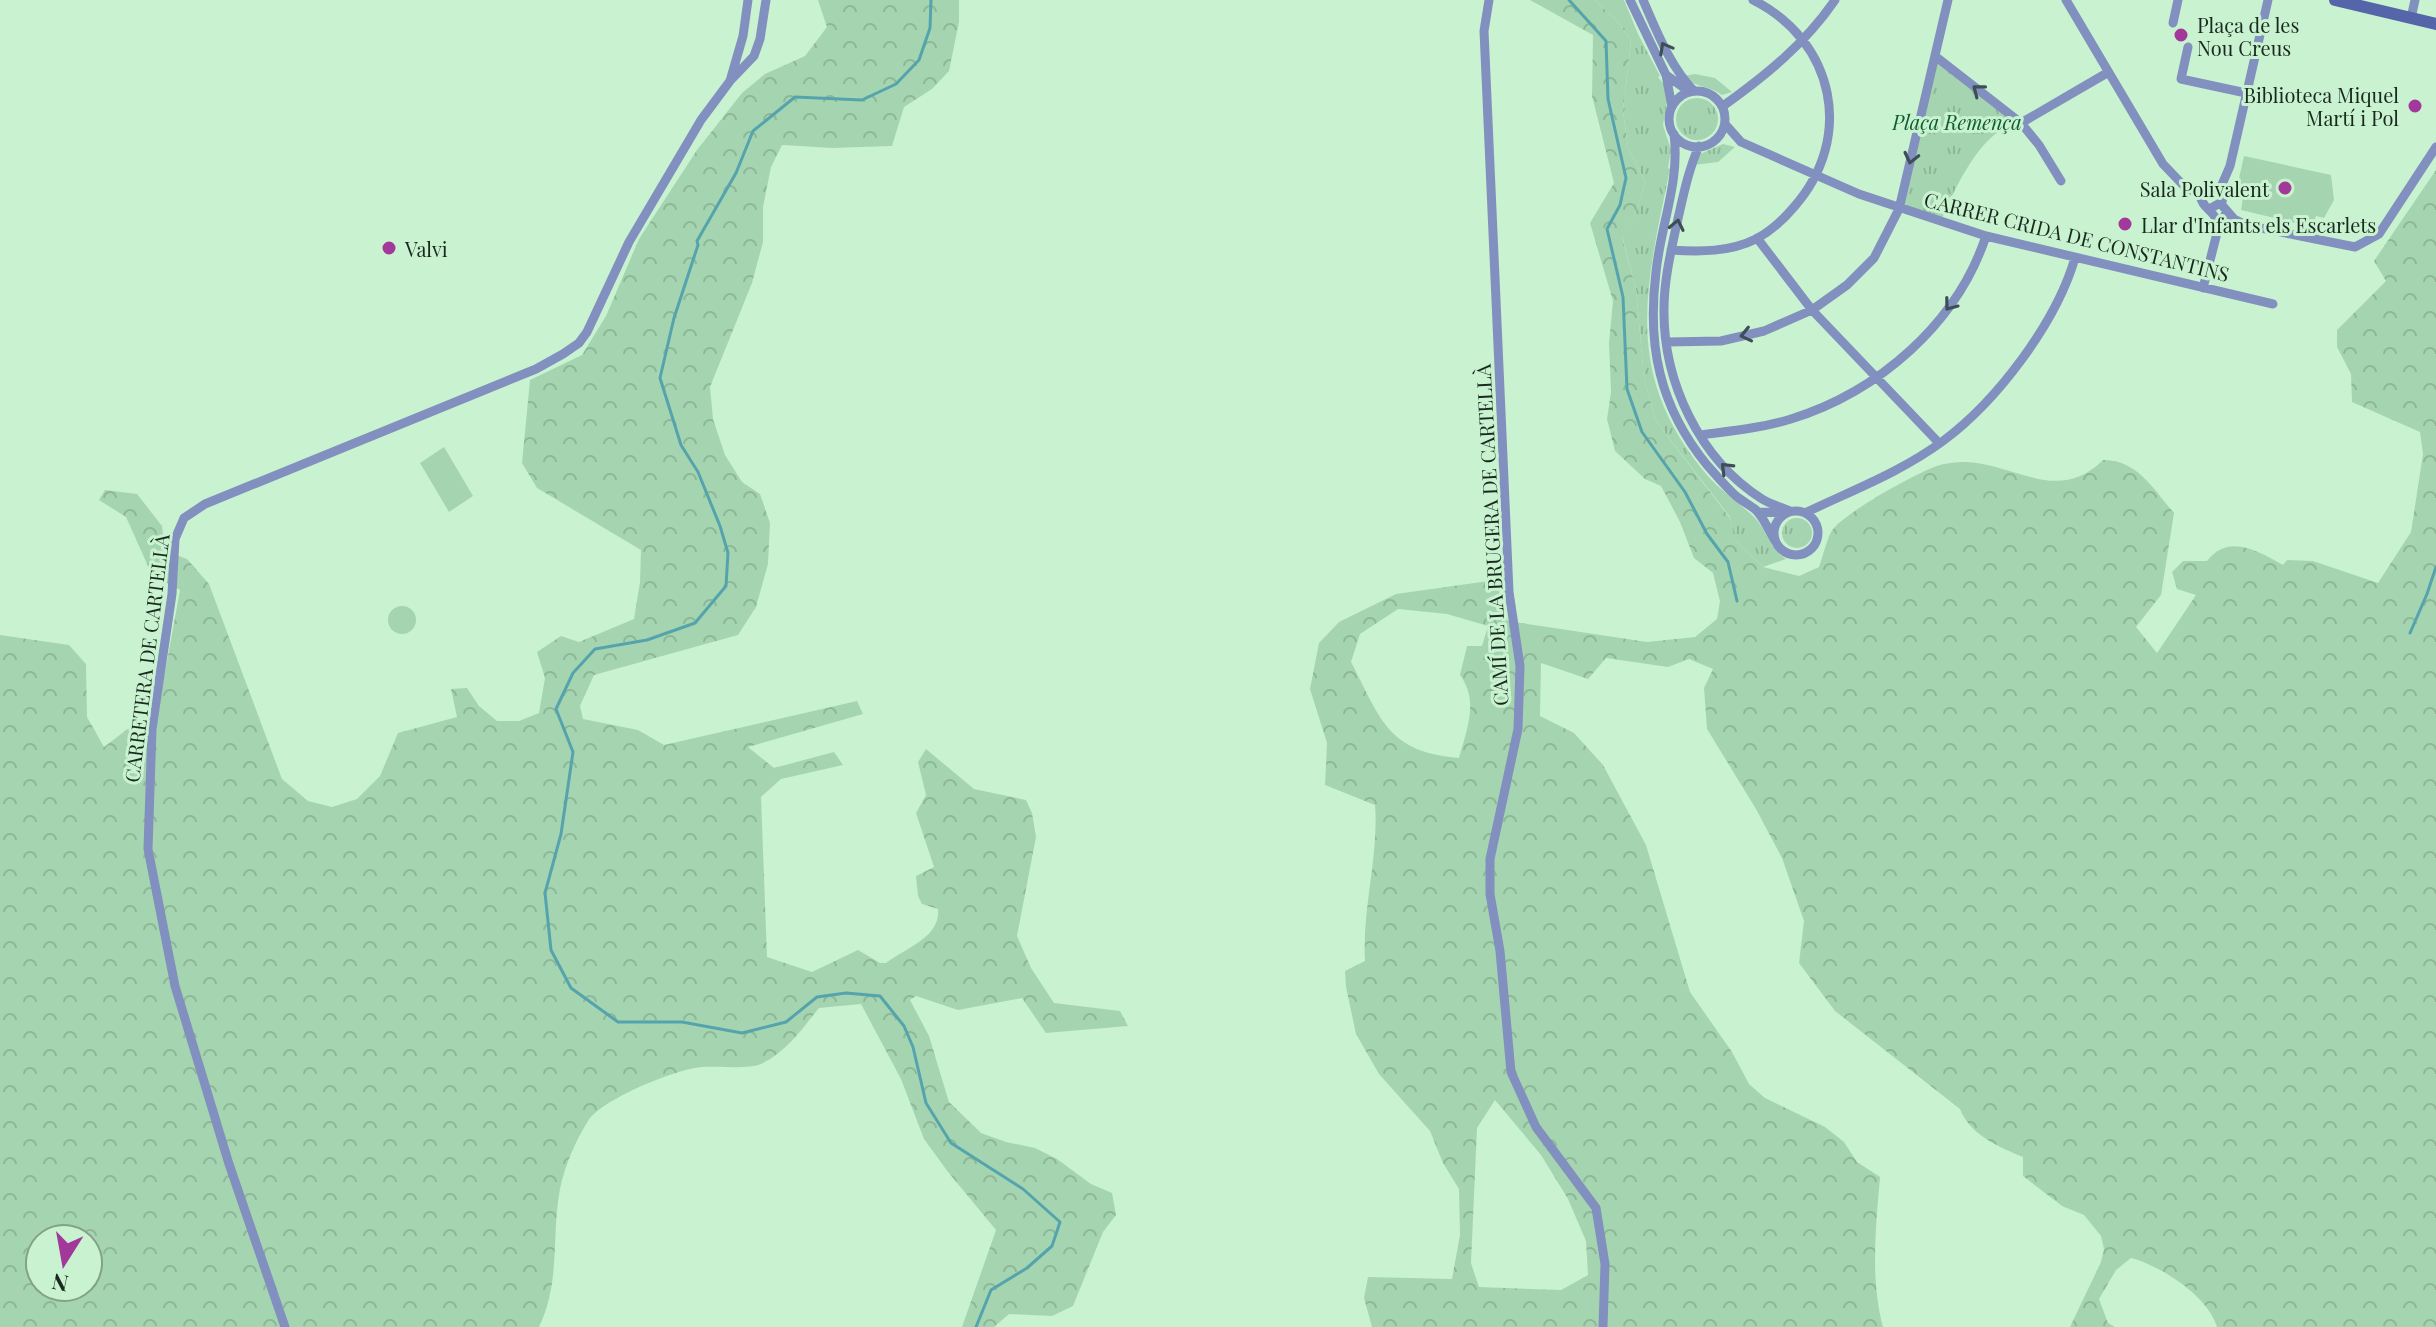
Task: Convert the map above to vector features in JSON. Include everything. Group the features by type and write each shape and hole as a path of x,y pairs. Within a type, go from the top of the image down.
{"main road":[{"path":"2335,0 2436,24"}],"street":[{"name":"CARRETERA DE CARTELLÀ","path":"730,81 741,45 748,0"},
{"path":"741,45 749,51 758,50 766,0"},
{"name":"CAMÍ DE LA BRUGERA DE CARTELLÀ","path":"1489,0 1484,31 1508,577 1520,666 1518,729 1490,859 1490,894 1500,951 1511,1072 1536,1127 1596,1208 1605,1264 1603,1327"},
{"path":"1630,0 1666,75 1672,107 1670,121 1677,166 1657,263 1652,306 1654,350 1668,398 1683,433 1735,495 1758,512 1783,551 1792,555 1810,551 1815,544 1818,526 1807,512"},
{"path":"1643,0 1677,70 1692,91"},
{"path":"1671,250 1694,252 1725,249 1757,238 1781,222 1816,176 1828,141 1829,100 1819,65 1804,39 1772,9 1753,0"},
{"path":"1723,106 1768,74 1804,39 1835,0"},
{"path":"1667,342 1721,341 1764,331 1812,310 1847,285 1874,258 1899,209 1948,0"},
{"path":"2066,0 2163,164 2184,186 2200,195 2202,202 2219,208 2246,225 2355,247 2379,234 2436,147"},
{"path":"2173,23 2178,0"},
{"path":"2220,189 2230,166 2268,0"},
{"path":"2411,18 2415,0"},
{"path":"2188,47 2181,79 2246,93"},
{"name":"CARRETERA DE CARTELLÀ","path":"285,1327 229,1164 175,986 148,849 152,729 172,594 178,529 184,518 205,504 536,369 579,343 629,242 701,120 758,50"},
{"path":"1935,56 2021,123 2061,181"},
{"path":"2021,123 2107,73"},
{"path":"1666,75 1692,91 1711,94 1723,106 1725,124 1713,142 1695,146 1682,142 1674,134"},
{"path":"1672,107 1679,97 1692,91"},
{"name":"CARRER CRIDA DE CONSTANTINS","path":"1725,124 1741,142 1899,209 1986,236 2273,304"},
{"name":"CARRER CRIDA DE CONSTANTINS","path":"1713,142 1741,142"},
{"path":"1677,166 1695,146"},
{"path":"1695,146 1671,250 1664,309 1672,375 1684,408 1716,457 1762,499 1788,512"},
{"path":"2200,195 2208,186 2220,189 2223,195 2218,229"},
{"path":"2203,288 2218,229 2219,208"},
{"path":"1700,435 1789,420 1834,403 1876,378 1912,349 1950,307 1978,259 1986,236"},
{"path":"1757,238 1812,310 1939,443"},
{"path":"1758,512 1807,512 1881,479 1939,443 1999,388 2031,346 2064,290 2075,258"},
{"path":"1775,541 1777,520 1788,512"}],"green space":[{"path":"818,0 959,0 959,22 949,71 932,89 904,107 892,146 833,148 782,145 771,167 763,207 763,242 752,283 710,387 713,419 725,455 742,482 760,494 770,523 768,564 756,607 738,635 594,675 580,706 583,719 638,730 664,745 857,701 863,714 748,747 774,768 834,752 843,765 781,779 761,797 767,957 812,972 858,950 880,963 886,963 921,941 934,927 938,909 922,904 916,876 934,867 916,813 926,795 918,762 926,749 974,789 1026,800 1032,813 1036,837 1017,936 1031,968 1054,1003 1120,1011 1128,1026 1046,1033 1022,998 958,1010 916,996 910,1000 929,1036 949,1102 981,1133 1035,1148 1057,1159 1091,1184 1112,1193 1116,1215 1103,1232 1073,1306 1052,1316 1009,1314 994,1327 962,1327 996,1230 924,1139 901,1079 861,1004 819,1008 787,1046 763,1063 742,1067 702,1067 675,1073 640,1086 596,1112 579,1137 562,1180 557,1207 553,1276 539,1327 0,1327 0,635 69,645 86,664 87,717 104,747 159,705 180,590 152,575 126,517 99,500 105,490 137,494 162,526 165,551 187,559 209,584 282,779 308,801 332,807 357,799 380,776 398,733 457,717 451,689 467,688 479,706 497,721 519,721 539,713 545,678 537,652 561,636 579,642 634,619 641,550 537,488 522,463 530,380 582,355 606,316 639,239 697,150 742,93 765,74 805,56 827,27"},
{"path":"1530,0 1595,0 1617,21 1631,41 1623,111 1628,147 1645,182 1638,207 1622,237 1636,289 1644,378 1656,421 1730,518 1735,540 1763,567 1799,576 1819,567 1831,532 1837,524 1899,484 1940,465 1961,462 1983,464 2053,481 2086,473 2103,460 2115,461 2135,470 2174,513 2161,595 2136,627 2157,653 2196,595 2177,589 2172,572 2183,561 2207,561 2225,548 2244,547 2283,565 2287,560 2313,561 2378,583 2411,532 2423,454 2420,432 2352,402 2351,374 2337,347 2337,330 2386,281 2374,261 2436,170 2436,1327 2217,1327 2204,1304 2182,1284 2156,1268 2131,1258 2116,1270 2099,1299 2108,1323 2115,1327 2070,1327 2101,1262 2104,1249 2101,1236 2084,1215 2062,1206 2023,1176 2023,1157 1978,1133 1960,1109 1835,1011 1799,963 1804,921 1782,858 1707,729 1704,688 1713,669 1689,659 1668,667 1606,658 1588,679 1541,663 1540,716 1574,733 1603,765 1646,845 1690,992 1732,1052 1749,1084 1765,1098 1825,1127 1844,1142 1857,1162 1880,1177 1875,1271 1883,1327 1372,1327 1364,1298 1368,1277 1452,1279 1460,1235 1459,1189 1443,1163 1430,1131 1379,1074 1356,1034 1345,971 1365,961 1366,921 1375,844 1375,805 1325,785 1327,743 1310,689 1319,643 1339,622 1396,594 1496,580 1508,621 1647,642 1695,637 1717,619 1720,601 1713,573 1694,558 1661,486 1645,479 1615,451 1607,419 1611,392 1609,343 1613,301 1590,223 1614,183 1592,96 1593,35","holes":["1398,609 1447,614 1488,626 1482,646 1467,646 1460,675 1469,695 1470,715 1459,758 1435,754 1401,740 1379,716 1351,662 1360,634","1495,1100 1541,1155 1568,1199 1586,1241 1588,1275 1561,1290 1479,1287 1471,1263 1477,1128"]},
{"path":"1595,0 1624,0 1668,97 1663,125 1671,150 1670,169 1648,291 1647,328 1651,365 1662,401 1680,438 1707,475 1753,516 1776,550 1786,559 1763,567 1734,539 1730,517 1656,421 1644,378 1636,289 1622,236 1638,207 1645,182 1628,147 1623,111 1631,41 1617,21"},
{"name":"Plaça Remença","path":"1935,56 2021,123 1993,136 1974,157 1941,222 1899,209"},
{"path":"1695,74 1715,78 1732,92 1722,95 1684,76"},
{"path":"1697,98 1712,104 1718,119 1712,134 1697,140 1682,134 1676,119 1682,104"},
{"path":"1723,144 1735,147 1718,162 1693,165 1700,154"},
{"name":"Sala Polivalent","path":"2244,156 2331,175 2334,200 2324,218 2316,216 2312,227 2241,210 2243,197 2235,196"},
{"path":"444,447 473,496 449,512 420,463"},
{"path":"1797,518 1808,522 1812,533 1808,544 1797,548 1786,544 1782,533 1786,522"},
{"path":"402,606 412,610 416,620 412,630 402,634 392,630 388,620 392,610"}],"waterway":[{"path":"931,0 930,28 919,60 896,84 862,100 795,97 753,131 736,173 697,241 660,378 681,445 698,472 720,526 728,553 726,586 695,623 647,640 595,649 573,673 556,709 573,752 561,834 545,893 551,950 571,988 618,1022 682,1022 742,1033 786,1022 817,997 846,993 880,996 904,1026 913,1047 926,1103 951,1143 1023,1189 1060,1222 1052,1246 1027,1268 991,1290 976,1327"},
{"path":"1569,0 1606,41 1608,99 1626,178 1620,205 1607,229 1623,297 1627,389 1642,432 1685,492 1707,534 1728,562 1737,601"},
{"path":"2410,633 2436,567"}],"place":[{"name":"Plaça de les Nou Creus","path":"2181,35"},
{"name":"Biblioteca Miquel Martí i Pol","path":"2415,106"},
{"name":"Sala Polivalent","path":"2285,188"},
{"name":"Llar d'Infants els Escarlets","path":"2125,224"},
{"name":"Valvi","path":"389,248"}]}
